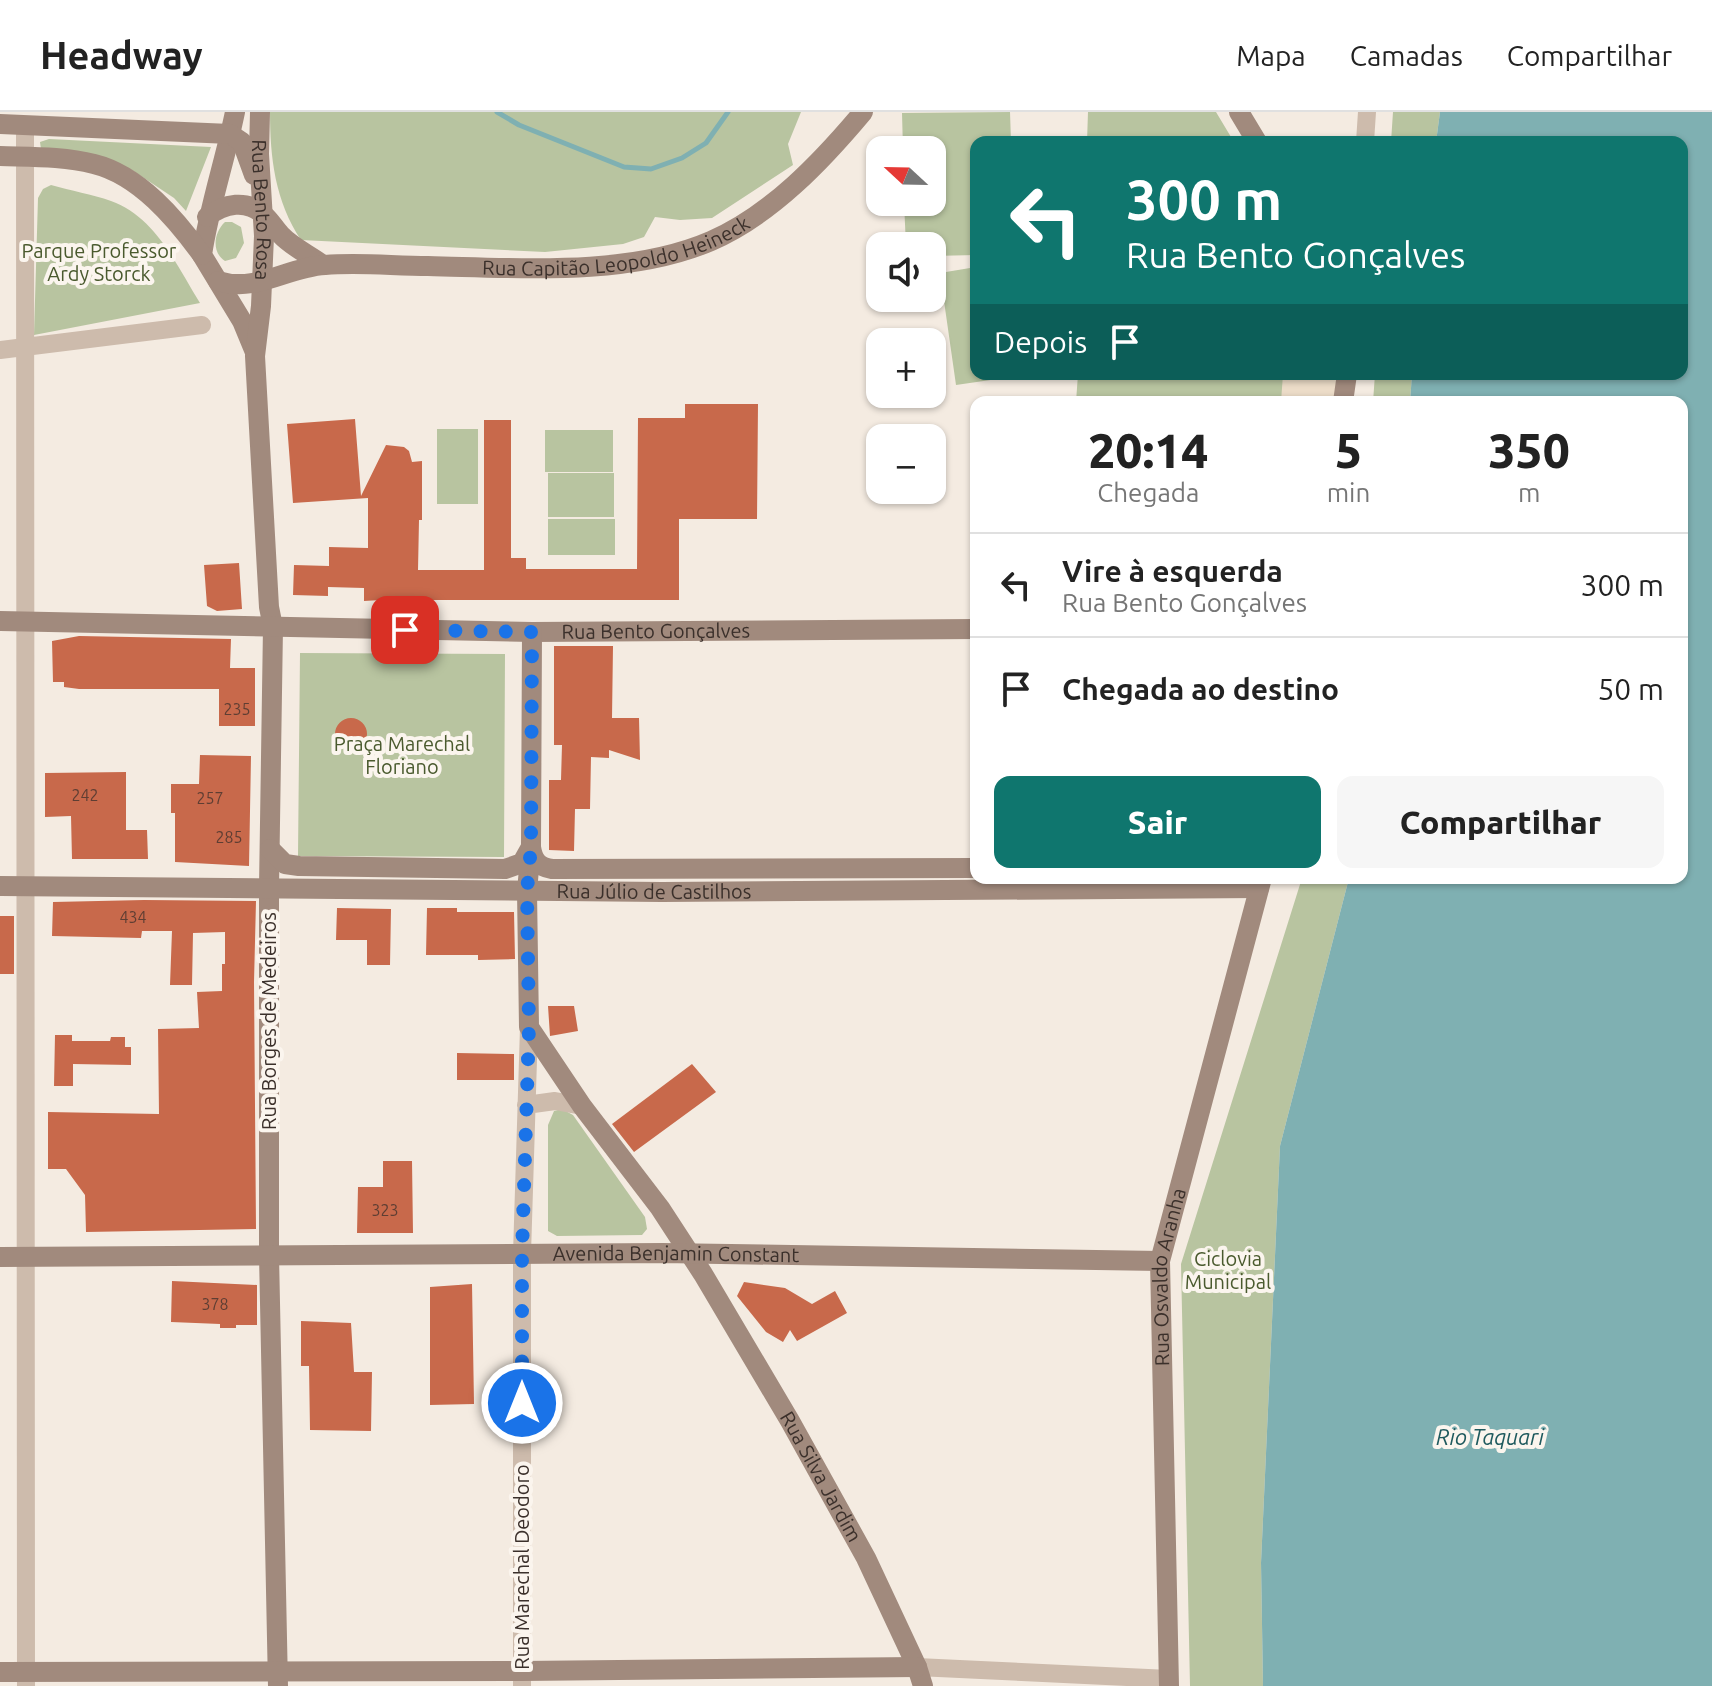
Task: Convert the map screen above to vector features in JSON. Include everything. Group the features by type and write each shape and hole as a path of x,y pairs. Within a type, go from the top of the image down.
{"main road":[{"name":"Rua Bento Rosa","path":"235,112 225,163 207,217 202,255 235,308"},
{"name":"Rua Bento Rosa","path":"260,112 263,204 261,306"},
{"name":"Rua Capitão Leopoldo Heineck","path":"323,265 538,270 631,261 684,251 714,240 774,203 834,147 863,112"},
{"path":"1239,112 1253,136"},
{"path":"0,124 230,134 242,142 263,204 282,237 323,265"},
{"path":"0,156 46,157 96,164 122,176 172,217 202,255"},
{"path":"207,217 225,205 263,204"},
{"path":"218,281 233,285 263,283 323,265"},
{"name":"Rua Borges de Medeiros","path":"261,306 255,356 269,607 273,627 269,1255 278,1679"},
{"name":"Rua Borges de Medeiros","path":"235,308 255,356"},
{"name":"Rua Bento Gonçalves","path":"0,621 532,632 970,629"},
{"name":"Rua Marechal Deodoro","path":"529,1027 527,891 531,847 532,632"},
{"path":"270,849 285,864 299,866 505,869 522,863 531,847"},
{"name":"Rua Júlio de Castilhos","path":"531,847 537,863 552,869 970,868"},
{"path":"661,869 662,892"},
{"path":"831,891 832,869"},
{"name":"Rua Júlio de Castilhos","path":"0,886 662,892 1140,884"},
{"name":"Rua Osvaldo Aranha","path":"1169,1682 1160,1261 1260,884"},
{"name":"Rua Silva Jardim","path":"529,1027 582,1106 660,1208 703,1274 866,1558 920,1676"},
{"path":"660,1208 666,1233 663,1253 703,1274"},
{"name":"Avenida Benjamin Constant","path":"0,1257 663,1253 1160,1261"},
{"path":"0,1672 26,1679 920,1676"}],"street":[{"path":"1365,136 1367,112"},
{"path":"25,125 26,1679"},
{"path":"0,350 202,325"},
{"name":"Rua Marechal Deodoro","path":"522,1679 522,1254 529,1027"},
{"path":"526,1105 555,1101 582,1106"},
{"path":"920,1676 1169,1682"}],"green space":[{"path":"270,112 801,112 788,144 793,165 712,218 680,220 655,217 644,237 623,244 545,252 301,240 285,210 276,179"},
{"path":"1010,112 1011,136 970,136 970,255 946,256 946,232 905,232 905,216 946,216 946,136 903,136 902,113"},
{"path":"1088,112 1216,112 1230,136 1087,136"},
{"path":"1393,112 1440,112 1437,136 1391,136"},
{"path":"49,139 211,147 186,211 174,198 132,170 41,149 40,142"},
{"name":"Parque Professor Ardy Storck","path":"51,185 111,201 141,219 164,244 200,303 34,335 38,198 43,189"},
{"path":"225,222 241,227 244,243 236,258 225,261 218,253 216,242 218,231"},
{"path":"970,268 970,380 991,380 956,385 946,312 946,272"},
{"path":"1078,380 1339,380 1337,396 1076,396"},
{"path":"1375,380 1412,380 1410,396 1373,396"},
{"path":"437,429 478,429 478,504 437,504"},
{"path":"545,430 613,430 613,472 545,472"},
{"path":"548,473 614,473 614,517 548,517"},
{"path":"548,519 615,519 615,555 548,555"},
{"name":"Praça Marechal Floriano","path":"300,653 505,654 504,857 298,856"},
{"name":"Ciclovia Municipal","path":"1300,884 1347,884 1280,1146 1261,1563 1263,1686 1190,1686 1181,1264"},
{"path":"562,1109 573,1115 645,1217 647,1229 642,1235 557,1236 548,1231 548,1125 554,1111"}],"shaded area":[{"path":"1283,380 1339,380 1337,396 1281,396"}],"water":[{"name":"Rio Taquari","path":"1440,112 1712,112 1712,1686 1263,1686 1261,1563 1280,1146 1347,884 1688,884 1688,396 1410,396 1412,380 1688,380 1688,136 1437,136"}],"building":[{"path":"685,404 758,404 757,519 679,519 679,600 402,600 402,603 381,604 381,600 364,601 364,588 328,587 328,596 293,595 294,565 329,566 329,547 368,548 368,498 293,503 287,424 355,419 361,496 386,445 404,447 409,451 412,462 422,461 418,570 484,570 484,420 511,420 511,558 526,558 526,569 637,569 638,418 685,418"},
{"path":"239,563 242,609 217,611 207,606 204,565"},
{"path":"79,636 231,639 230,668 255,668 255,726 219,726 219,689 79,689 64,687 64,682 53,682 52,641"},
{"path":"554,646 613,646 612,718 639,718 640,760 609,750 609,758 591,757 590,809 575,809 574,851 549,850 549,780 561,780 562,745 554,745"},
{"path":"351,718 363,722 367,734 363,746 351,750 339,746 335,734 339,722"},
{"path":"200,755 251,756 249,866 175,862 175,813 171,813 171,784 199,784"},
{"path":"126,772 126,830 147,830 148,859 72,859 71,816 45,817 45,773"},
{"path":"256,901 256,1229 86,1232 85,1195 66,1169 48,1169 48,1112 159,1114 158,1029 199,1028 197,992 222,991 225,932 193,933 192,985 170,985 172,931 142,931 141,938 52,936 53,902"},
{"path":"337,908 391,909 390,965 367,965 367,940 336,940"},
{"path":"427,908 457,908 457,912 514,912 515,959 478,960 478,955 426,955"},
{"path":"0,916 14,916 14,974 0,974"},
{"path":"548,1006 574,1006 578,1031 550,1036"},
{"path":"55,1035 72,1035 72,1041 110,1041 111,1037 125,1037 125,1047 131,1047 131,1065 73,1064 73,1086 54,1086"},
{"path":"457,1053 514,1054 514,1080 457,1080"},
{"path":"692,1064 716,1092 634,1152 612,1124"},
{"path":"383,1161 412,1161 413,1233 357,1233 358,1187 383,1187"},
{"path":"172,1281 257,1285 257,1325 220,1328 220,1324 171,1322"},
{"path":"744,1282 785,1288 812,1304 835,1291 847,1313 797,1341 790,1330 783,1342 766,1332 737,1296"},
{"path":"472,1284 474,1404 430,1405 430,1287"},
{"path":"301,1321 351,1323 354,1372 372,1372 371,1431 310,1430 309,1366 301,1366"}],"waterway":[{"path":"497,112 519,125 624,167 651,169 682,158 706,143 728,112"}],"route":[{"path":"405,630 532,632 522,1403"}]}
